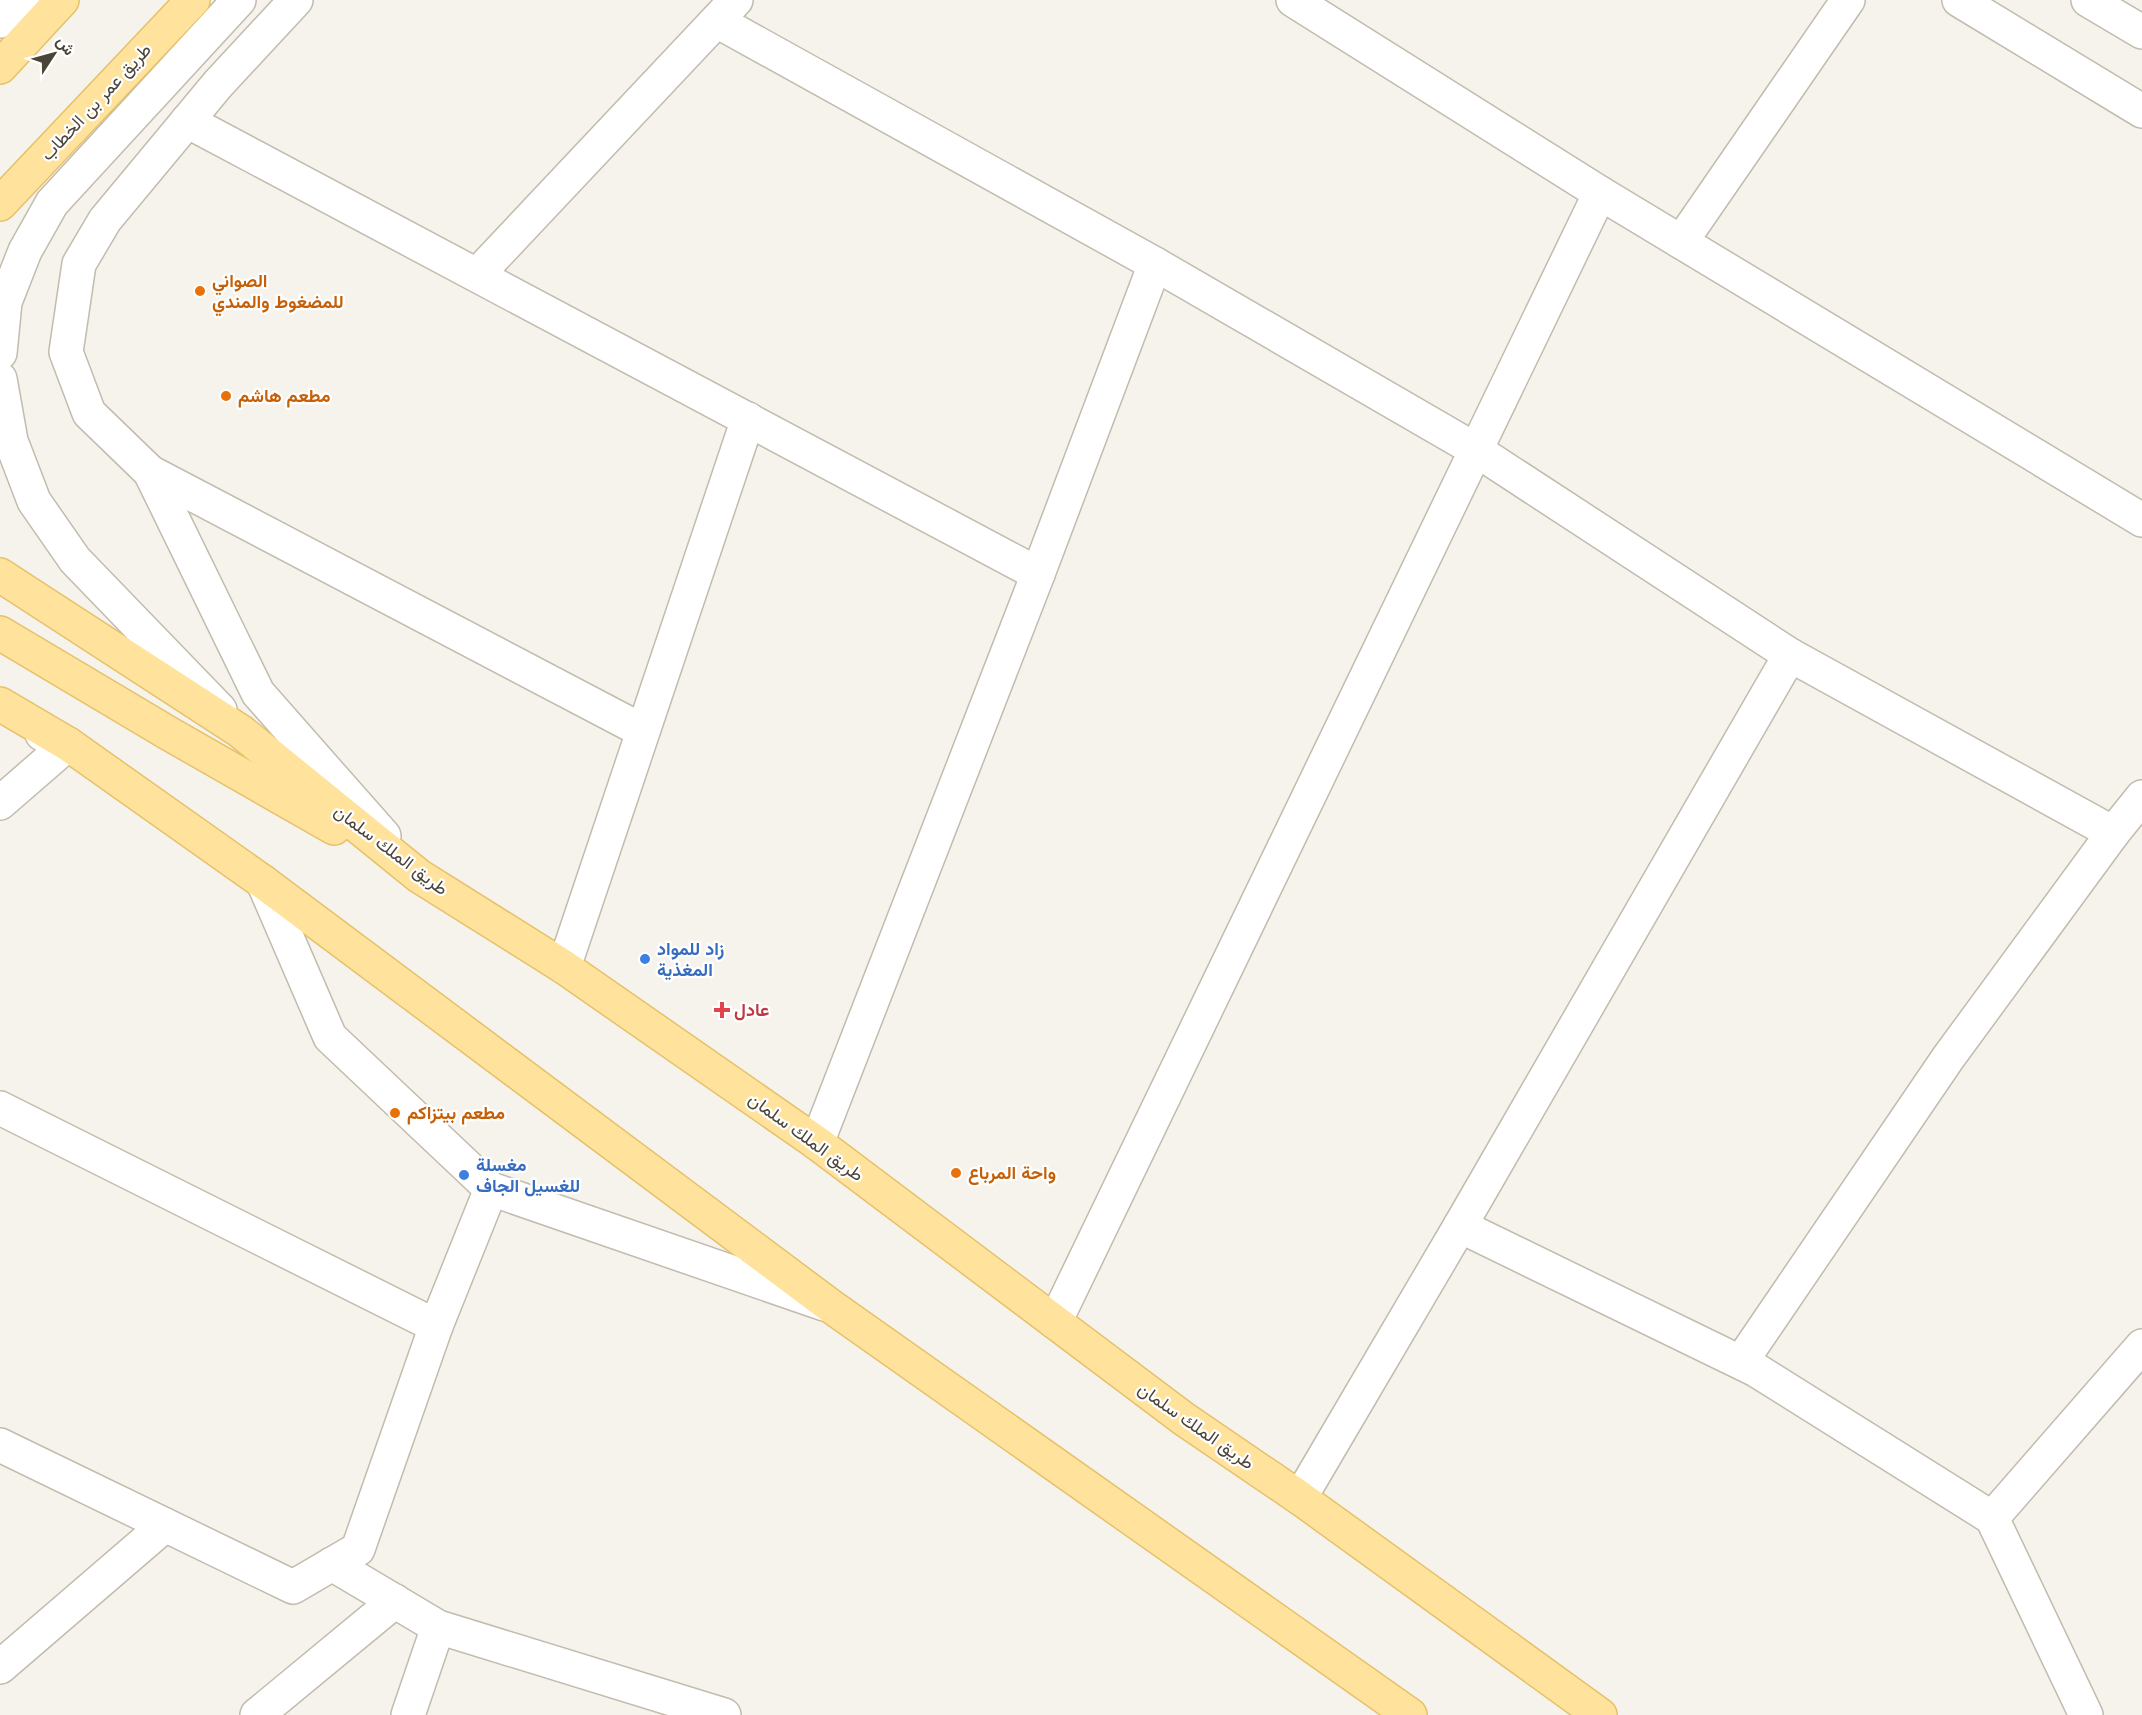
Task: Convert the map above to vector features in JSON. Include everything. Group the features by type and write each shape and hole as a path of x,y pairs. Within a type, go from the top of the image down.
{"main road":[{"path":"0,68 62,0"},
{"name":"طريق عمر بن الخطاب","path":"0,204 193,0"},
{"name":"طريق الملك سلمان","path":"0,575 240,731 420,876 564,967 817,1143 1184,1419 1300,1498 1600,1715"},
{"path":"0,633 168,733 420,876"},
{"path":"0,704 68,744 263,882 832,1307 1410,1715"}],"street":[{"path":"0,21 28,0"},
{"path":"0,353 5,302 25,251 52,203 239,0"},
{"path":"296,0 218,84 105,220 79,264 66,352 89,413 150,472 643,731"},
{"path":"1293,0 1600,193 2142,520"},
{"path":"1681,242 1848,0"},
{"path":"1959,0 2142,111"},
{"path":"2088,0 2142,32"},
{"path":"477,275 727,11 1155,264 1476,450 1790,655 2113,833"},
{"path":"187,121 1038,574"},
{"path":"1055,1322 1600,193"},
{"path":"817,1143 1038,574 1155,264"},
{"path":"0,379 11,441 34,501 75,560 240,731"},
{"path":"564,967 748,419"},
{"path":"150,472 258,693 420,876"},
{"path":"1300,1498 1790,655"},
{"path":"0,718 68,744 0,802"},
{"path":"1741,1362 1948,1058 2142,797"},
{"path":"263,882 330,1036 491,1189 832,1307"},
{"path":"0,1108 436,1326"},
{"path":"0,1445 293,1587 358,1549 436,1326 491,1189"},
{"path":"1460,1226 1741,1362 1992,1518 2086,1715"},
{"path":"1992,1518 2142,1346"},
{"path":"0,1667 165,1525"},
{"path":"332,1564 438,1627 724,1715"},
{"path":"257,1715 394,1601"},
{"path":"408,1715 438,1627"}],"place":[{"name":"الصواني للمضغوط والمندي","path":"200,291"},
{"name":"مطعم هاشم","path":"226,396"},
{"name":"زاد للمواد المغذية","path":"645,959"},
{"name":"عادل","path":"722,1010"},
{"name":"مطعم بيتزاكم","path":"395,1113"},
{"name":"واحة المرباع","path":"956,1173"},
{"name":"مغسلة للغسيل الجاف","path":"464,1175"}]}
